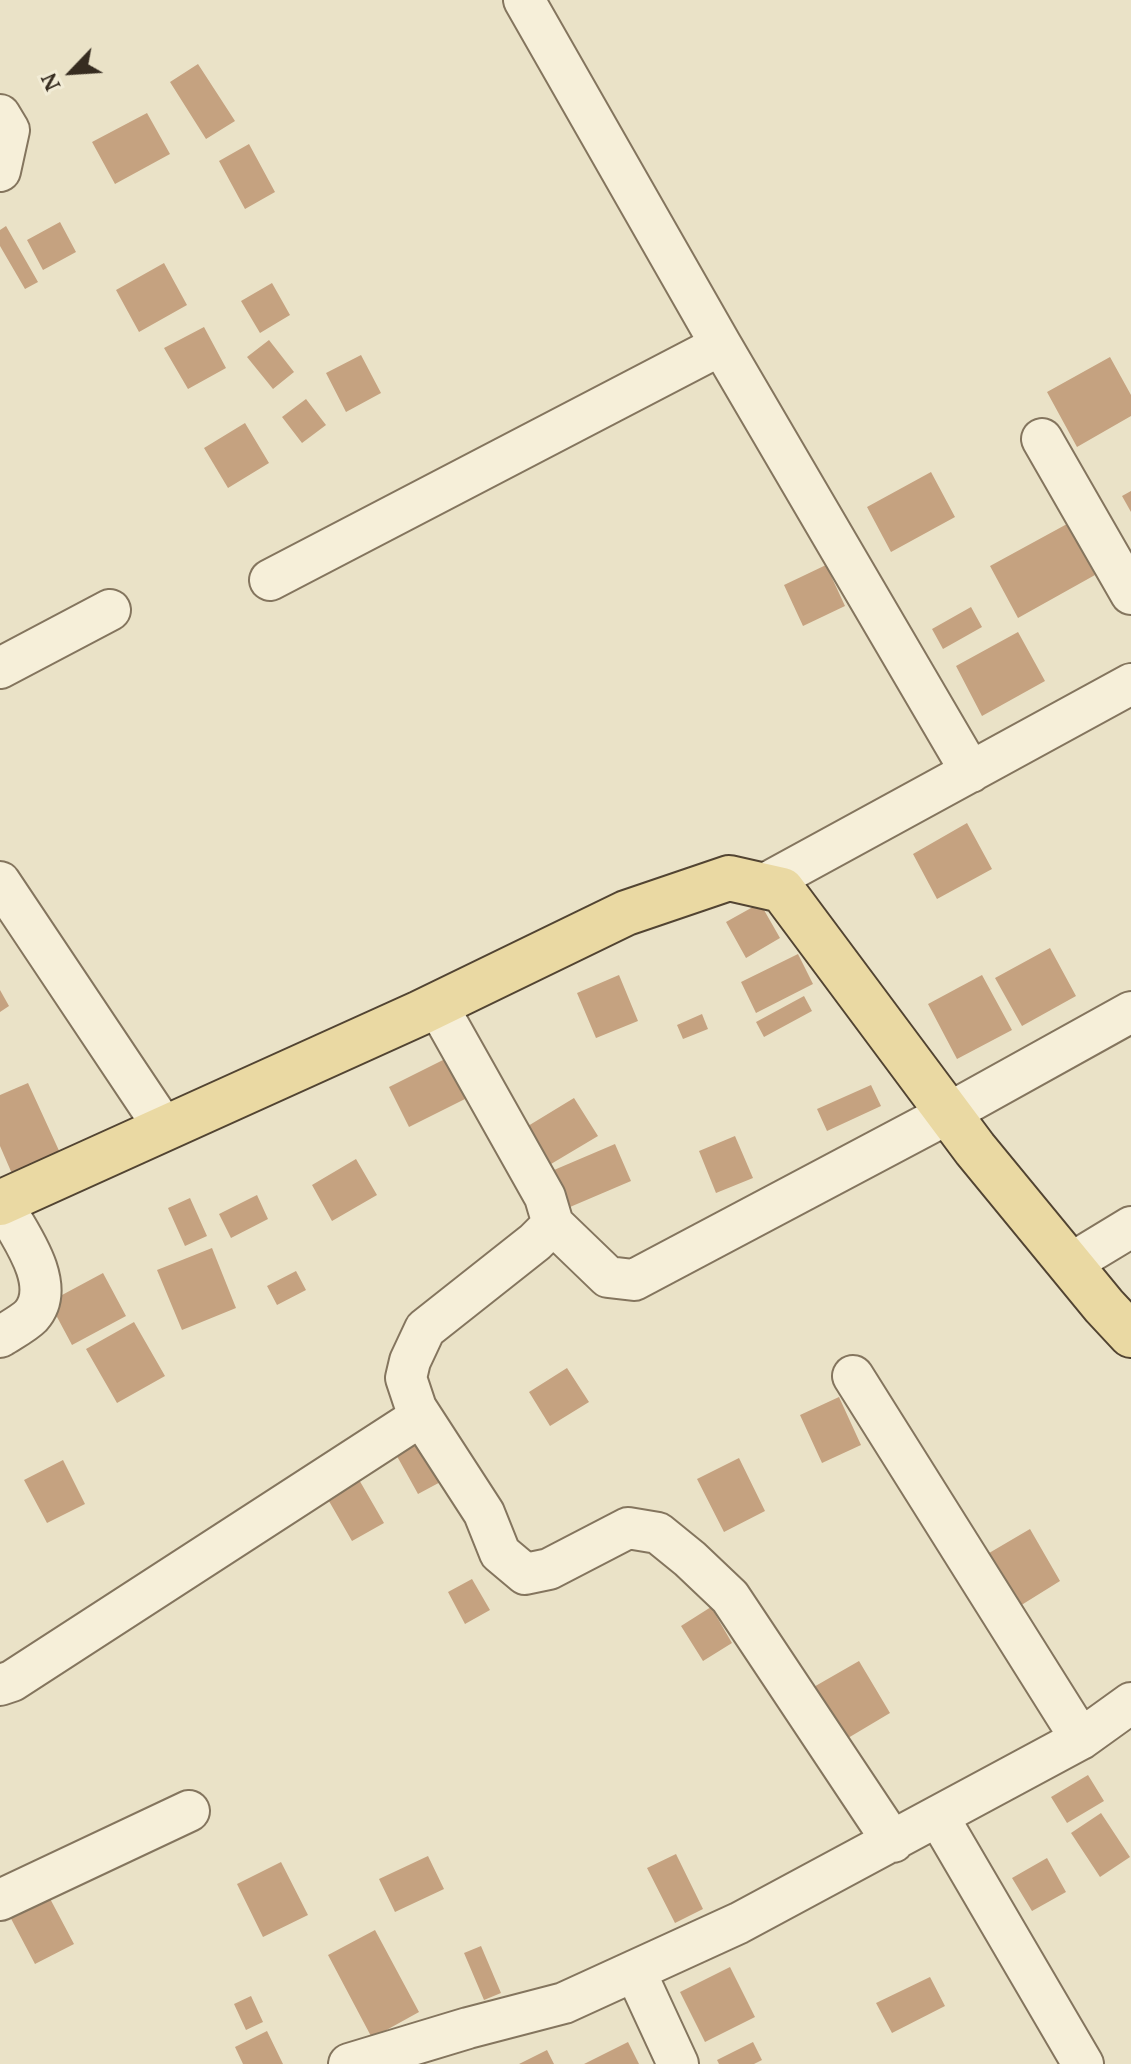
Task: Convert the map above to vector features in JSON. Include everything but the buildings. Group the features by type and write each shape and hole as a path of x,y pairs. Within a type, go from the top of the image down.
{"main road":[{"path":"1,1203 437,1005 626,913 729,878 782,890 949,1113 1131,1335"}],"street":[{"path":"524,0 971,772"},
{"path":"0,115 9,130 0,171"},
{"path":"270,580 721,345"},
{"path":"1042,439 1131,594"},
{"path":"0,668 110,610"},
{"path":"763,885 1131,684"},
{"path":"0,882 165,1129"},
{"path":"437,1005 545,1197 553,1224 608,1277 634,1280 949,1113 1131,1012"},
{"path":"0,1337 32,1315 42,1293 39,1270 1,1203"},
{"path":"553,1224 535,1242 425,1329 410,1361 406,1378 416,1408 484,1513 500,1553 525,1574 549,1569 628,1528 658,1533 690,1559 730,1597 893,1842"},
{"path":"1070,1264 1131,1227"},
{"path":"853,1376 1081,1739"},
{"path":"0,1685 12,1681 421,1416"},
{"path":"349,2064 564,2003 739,1923 1081,1739 1131,1703"},
{"path":"0,1900 189,1811"},
{"path":"939,1818 1083,2064"},
{"path":"635,1971 678,2064"}]}
